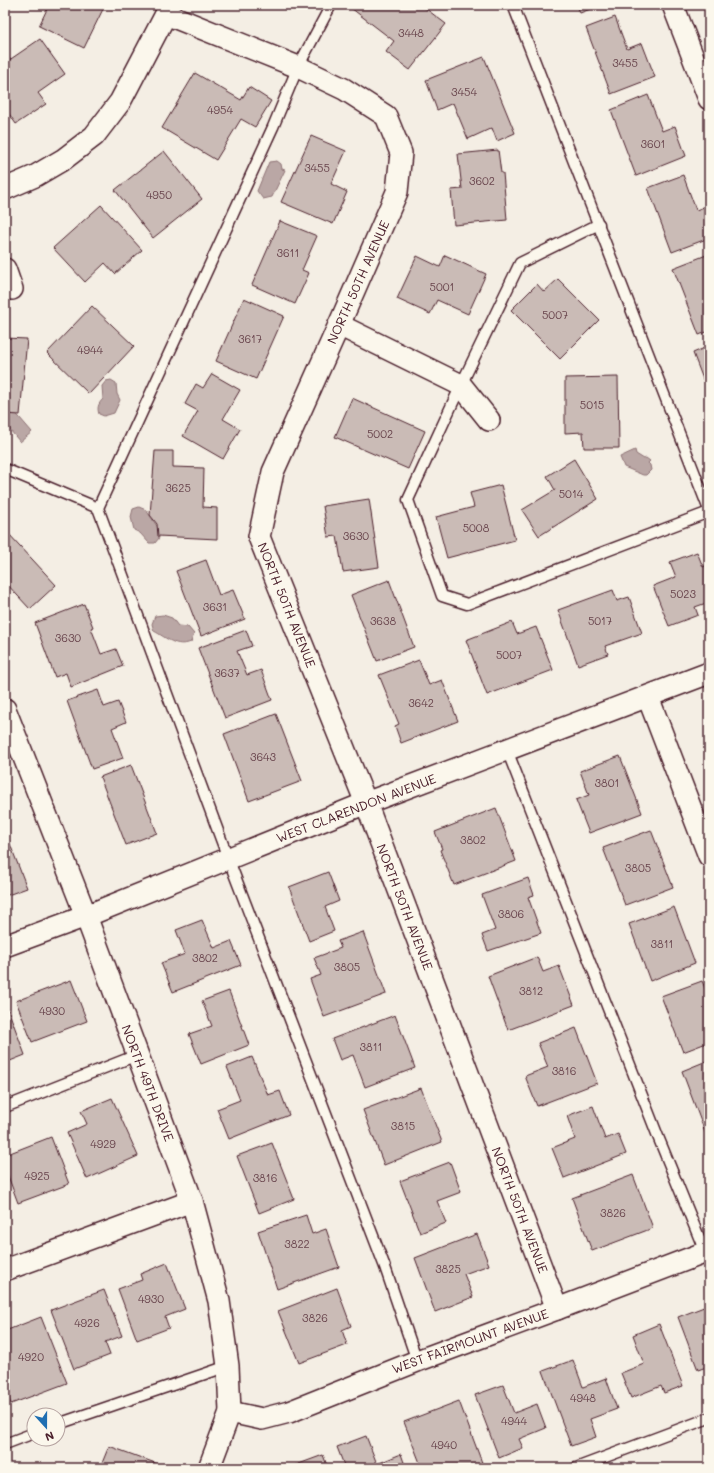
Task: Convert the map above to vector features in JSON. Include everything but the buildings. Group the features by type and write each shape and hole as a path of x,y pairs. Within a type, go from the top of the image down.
{"street":[{"path":"673,5 709,99"},
{"name":"NORTH 50TH AVENUE","path":"167,9 344,89 386,116 401,153 397,192 273,472 260,537 366,803 557,1309"},
{"path":"5,189 35,176 64,159 94,136 120,102 167,9"},
{"path":"5,269 12,289"},
{"path":"339,325 461,385 489,420"},
{"name":"WEST CLARENDON AVENUE","path":"5,946 86,916 366,803 709,673"},
{"path":"648,697 709,856"},
{"name":"NORTH 49TH DRIVE","path":"5,709 86,916 192,1201 219,1301 228,1366 230,1412 209,1468"},
{"path":"5,1270 192,1201"},
{"name":"WEST FAIRMOUNT AVENUE","path":"230,1412 262,1419 289,1412 417,1361 707,1252"}],"lane":[{"path":"332,5 298,67 273,127 98,508 228,858 385,1267 417,1361"},
{"path":"513,5 599,224 709,511 468,604 442,596 408,500 461,385 520,263 599,224"},
{"path":"5,469 98,508"},
{"path":"508,750 659,1139 707,1252"},
{"path":"5,1107 137,1055"},
{"path":"66,1421 228,1366"},
{"path":"576,1468 709,1418"},
{"path":"5,1444 26,1436"}],"shaded area":[{"path":"277,161 281,164 282,169 285,170 272,197 263,199 257,191 269,162"},
{"path":"111,380 116,383 117,394 120,400 114,413 104,416 99,414 98,406 103,399 102,386 106,381"},
{"path":"13,410 32,432 20,442 5,424 5,416"},
{"path":"635,450 636,454 650,461 648,463 651,470 646,475 624,467 620,457"},
{"path":"139,507 146,510 159,529 159,538 155,543 149,543 140,533 134,530 131,517 133,509"},
{"path":"163,615 172,618 178,626 188,627 194,634 191,642 186,644 176,643 154,631 152,624 155,616"}]}
